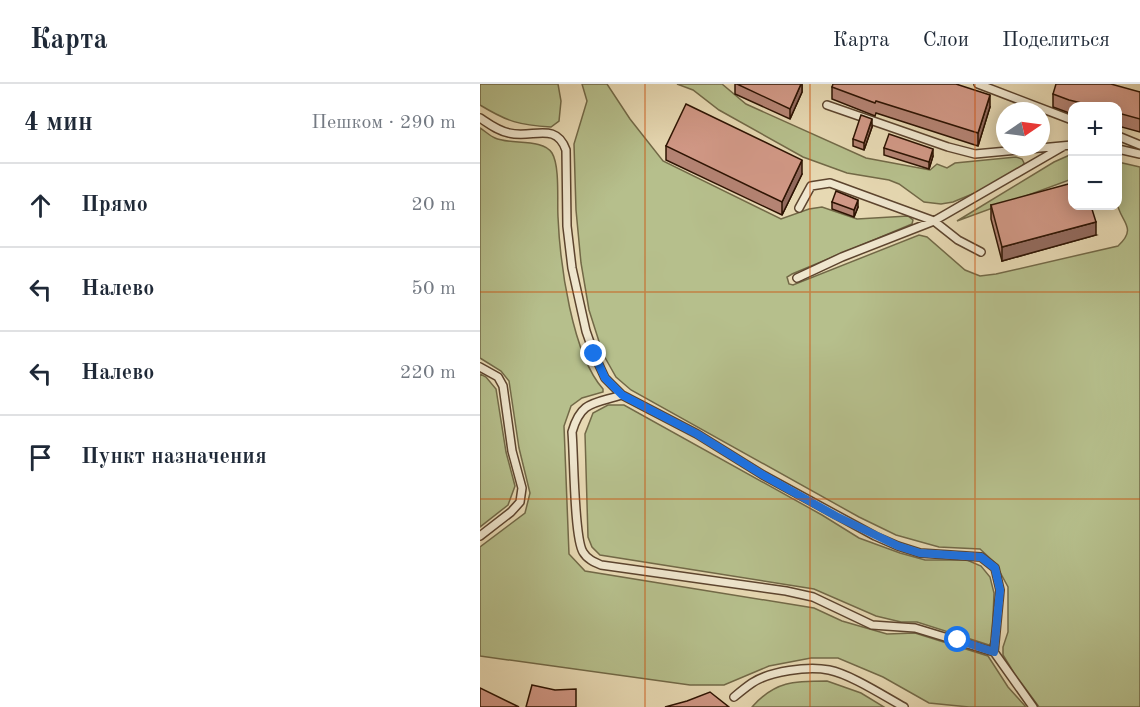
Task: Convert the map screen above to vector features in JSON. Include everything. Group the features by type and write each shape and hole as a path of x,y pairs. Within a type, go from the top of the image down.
{"lane":[{"path":"978,84 1068,118"},
{"path":"827,105 948,147 975,154 1068,146"},
{"path":"480,118 511,134 554,133 562,139 566,150 567,226 572,268 586,331 605,378 622,395 697,434 836,516 898,546 920,553 981,557 995,568 1000,590 994,652"},
{"path":"1122,138 1140,145"},
{"path":"797,278 842,257 934,221 1064,146"},
{"path":"1122,150 1140,154"},
{"path":"799,208 811,186 830,183 934,221 958,240 981,252"},
{"path":"480,367 498,377 503,386 512,451 522,488 520,502 512,512 480,536"},
{"path":"622,395 582,409 572,432 578,534 582,552 590,561 601,565 813,597 872,626 915,628 994,652 1033,707"},
{"path":"734,697 754,681 778,673 811,668 831,670 904,707"}],"green space":[{"path":"480,84 558,84 561,101 559,121 551,127 540,126 514,122 498,115 480,105"},
{"path":"582,84 607,84 630,119 663,161 781,219 822,207 857,219 908,216 913,220 912,224 792,274 787,277 789,284 793,285 919,235 927,237 965,270 980,276 1118,246 1127,234 1126,224 1119,210 1122,210 1122,163 1140,167 1140,707 1039,707 1003,655 1008,632 1008,587 995,563 980,549 939,547 896,535 859,517 631,390 616,377 603,354 589,310 581,263 576,210 574,144 587,101"},
{"path":"677,84 722,84 746,104 866,158 930,170 937,164 947,168 955,163 1016,157 1022,159 1024,163 1020,170 987,188 953,202 941,204 924,202 899,184 889,180 847,173 803,157 719,110 693,90"},
{"path":"480,128 501,140 541,145 548,148 555,159 559,236 570,308 583,354 603,389 603,392 582,398 571,406 564,426 569,554 585,571 814,608 842,621 887,634 915,633 988,656 1008,687 1026,707 969,707 929,703 883,677 838,658 811,658 769,666 724,685 690,685 480,656 480,547 525,513 530,493 519,448 509,381 501,371 480,358"},
{"path":"1068,156 1068,180 957,221"},
{"path":"480,374 486,377 496,389 506,452 515,486 508,505 480,527"},
{"path":"608,405 624,405 859,538 925,560 967,560 981,566 990,577 994,593 992,642 989,645 917,622 901,622 876,616 814,589 600,555 592,547 588,537 585,434 593,413"},
{"path":"827,681 861,693 884,707 752,707 760,698 777,687 795,682"}],"building":[{"path":"737,84 801,84 790,109"},
{"path":"833,84 956,84 990,95 978,133 876,101 875,103 832,87"},
{"path":"1056,84 1111,84 1140,92 1140,119 1122,114 1122,102 1077,102 1053,94"},
{"path":"686,104 802,160 782,202 666,146"},
{"path":"861,115 872,119 864,143 853,139"},
{"path":"889,134 933,149 929,162 884,148"},
{"path":"1068,184 1068,210 1092,210 1096,222 1002,247 991,205"},
{"path":"836,191 858,200 854,210 832,202"},
{"path":"532,685 555,690 576,689 576,707 526,707"},
{"path":"480,688 519,707 480,707"},
{"path":"710,692 729,707 665,707 687,701"}],"route":[{"path":"594,354 605,378 622,395 697,434 836,516 898,546 920,553 981,557 995,568 1000,590 998,630 994,652 958,640"}]}
